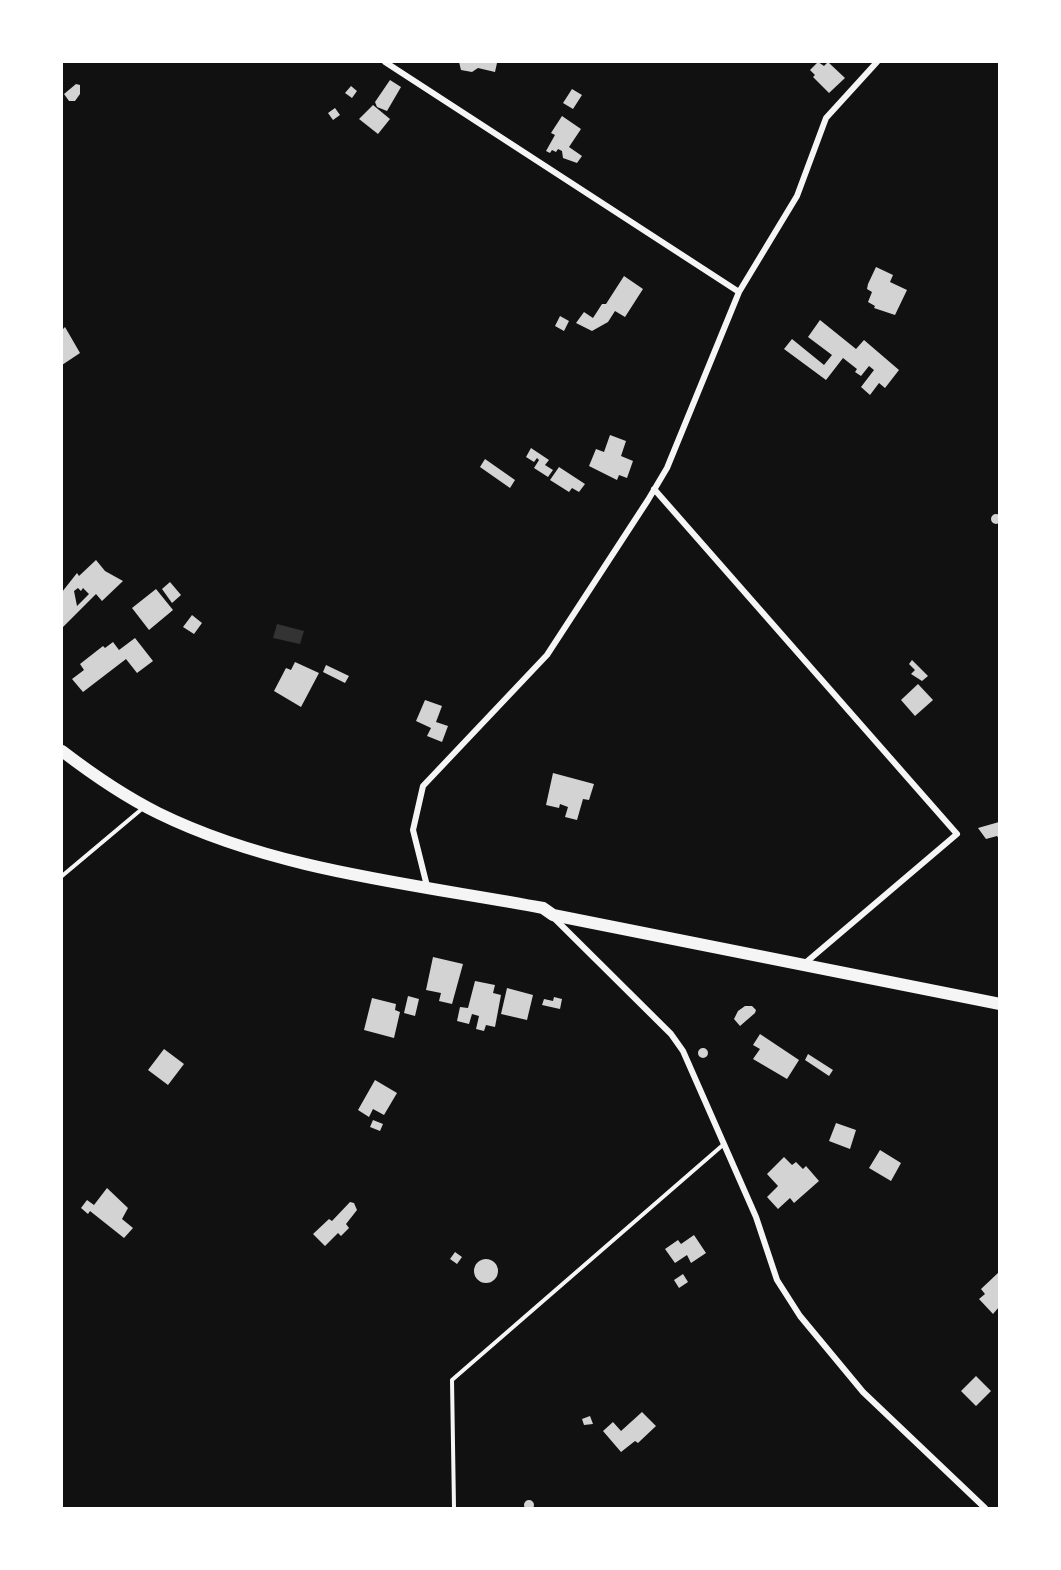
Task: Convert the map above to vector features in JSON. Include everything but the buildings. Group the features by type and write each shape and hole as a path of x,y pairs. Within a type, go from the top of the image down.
{"main road":[{"path":"62,751 94,776 146,806 243,847 347,872 543,908 553,915 999,1004"}],"street":[{"path":"386,62 740,292"},
{"path":"427,886 413,830 423,786 547,656 654,489 667,468 740,292 796,196 826,118 877,62"},
{"path":"654,489 957,834 804,965"},
{"path":"543,908 671,1034 683,1051 756,1217 777,1280 800,1316 863,1392 985,1509"}],"lane":[{"path":"62,876 146,806"},
{"path":"454,1509 452,1380 724,1144"}],"shaded area":[{"path":"277,624 304,631 300,644 273,638"}]}
